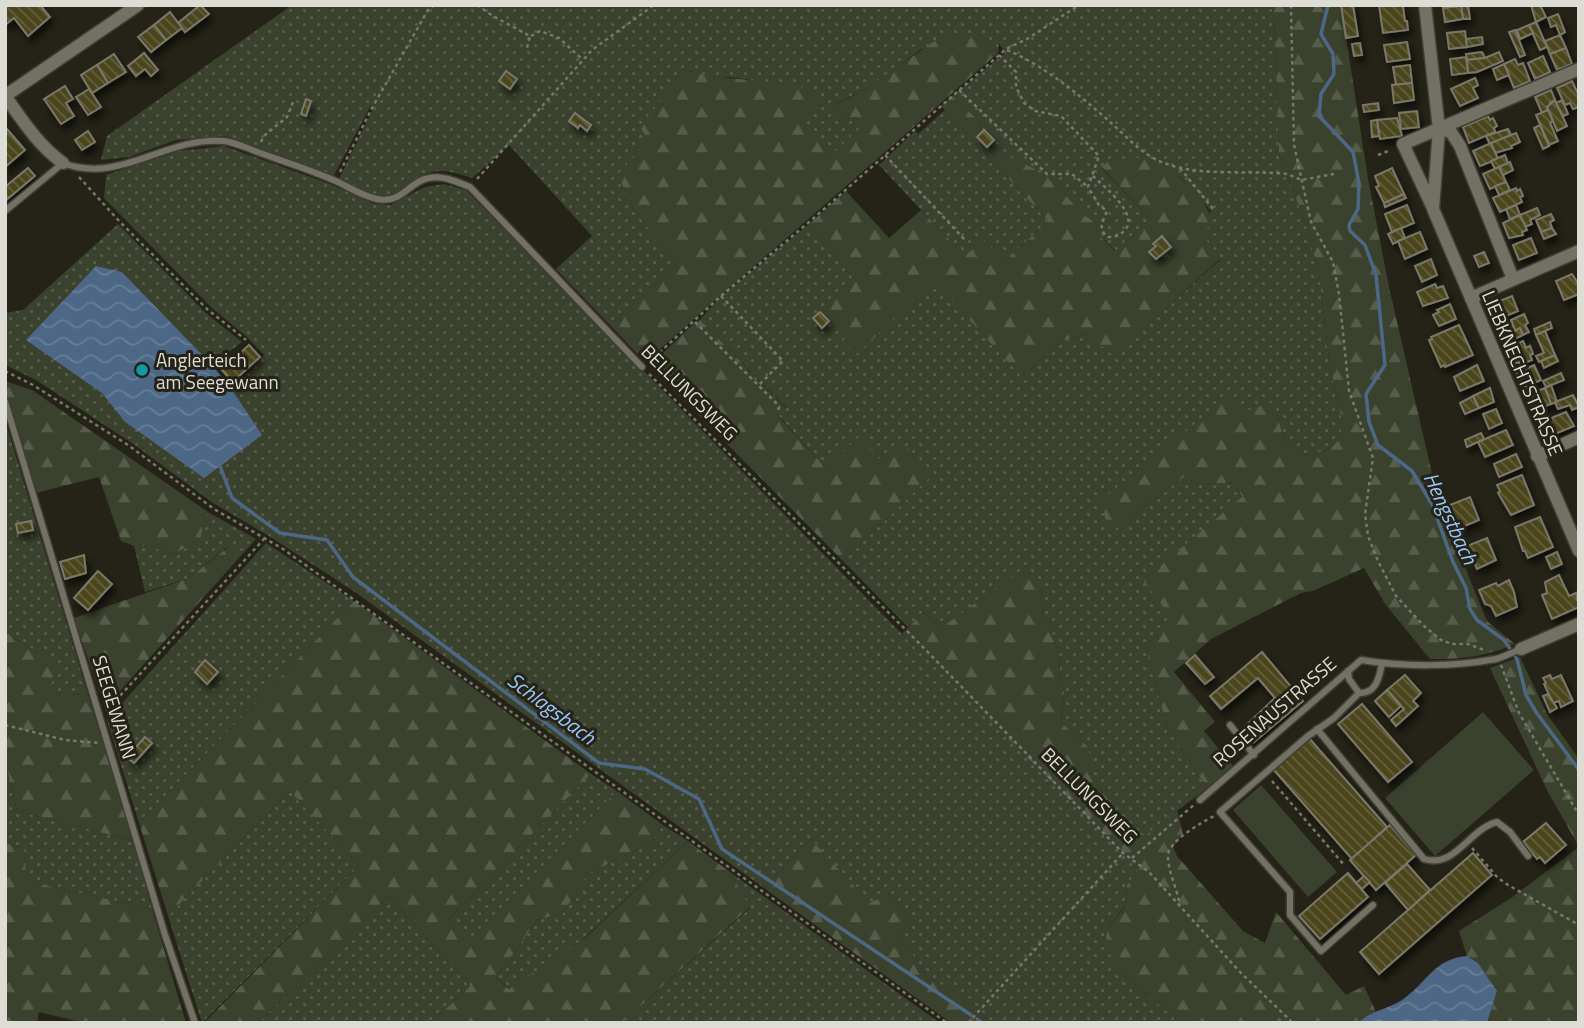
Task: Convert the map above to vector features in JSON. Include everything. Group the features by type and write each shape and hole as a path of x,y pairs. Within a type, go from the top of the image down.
{"street":[{"path":"63,163 47,152 5,96 138,5"},
{"name":"LIEBKNECHTSTRASSE","path":"1425,5 1439,129 1433,209"},
{"path":"1439,129 1579,69"},
{"name":"LIEBKNECHTSTRASSE","path":"1513,279 1460,146 1451,132 1439,129 1403,144 1579,551"},
{"path":"1471,298 1579,251"},
{"path":"1537,456 1579,438"},
{"name":"ROSENAUSTRASSE","path":"1521,649 1579,624"}],"lane":[{"path":"5,211 63,163 88,170 113,168 178,146 224,141 334,180 373,198 397,198 427,178 445,178 470,187"},
{"name":"BELLUNGSWEG","path":"470,187 642,367"},
{"name":"SEEGEWANN","path":"5,401 195,1023"},
{"name":"ROSENAUSTRASSE","path":"1200,800 1361,660 1382,664 1489,659 1500,658 1521,649"},
{"path":"1348,671 1349,680 1359,693 1366,694 1378,680 1382,664"},
{"path":"1359,693 1220,812 1290,892 1290,915 1321,951 1373,905"},
{"path":"1230,725 1254,755"},
{"path":"1317,729 1424,859 1434,862 1445,860 1486,825 1497,822 1510,832 1528,856"}],"path":[{"path":"334,180 339,175 372,107 428,10 435,5"},
{"path":"477,5 530,36"},
{"path":"470,187 592,50 654,5"},
{"path":"642,367 1006,49 1027,39 1079,5"},
{"path":"1291,5 1294,145 1311,222 1333,262 1349,391 1373,458 1365,514 1368,536 1396,596 1424,626 1452,644 1468,644 1483,649 1489,659"},
{"path":"530,36 541,31 559,38 583,60"},
{"path":"527,48 530,36"},
{"path":"1006,49 1031,60 1071,88 1130,143 1161,162 1180,168 1288,174 1301,180 1334,174"},
{"path":"999,55 1016,72 1016,87 1024,103 1035,111 1061,116 1099,156 1088,187"},
{"path":"959,90 1047,174 1072,174 1088,187 1099,205 1107,211 1101,225 1105,235 1113,237 1126,230 1129,224 1128,214 1093,176"},
{"path":"256,152 264,136 287,117 293,102"},
{"path":"885,155 965,240"},
{"path":"63,163 76,173 120,222 207,309 246,340"},
{"path":"1180,168 1214,210"},
{"path":"721,296 783,361 759,385"},
{"path":"695,321 776,403 778,411"},
{"name":"BELLUNGSWEG","path":"642,367 919,643 1124,853 1132,859 1200,800"},
{"path":"5,371 33,385 128,445 214,509 283,549 947,1023"},
{"path":"101,715 264,539"},
{"path":"1500,658 1520,713 1579,815"},
{"path":"5,724 65,740 109,743"},
{"path":"1265,773 1345,866"},
{"path":"1180,904 1168,855 1181,837 1220,812"},
{"path":"1468,842 1498,878 1579,925"},
{"path":"968,1023 1124,853"},
{"path":"1132,859 1149,872 1240,972 1293,1023"}],"green space":[{"path":"292,5 1271,5 1274,17 1279,154 1305,222 1319,272 1329,361 1342,421 1341,438 1323,451 1300,455 1284,441 1274,403 1110,533 1184,477 1201,485 1235,482 1242,498 1143,580 1175,621 1145,646 1167,727 1207,788 1146,835 1129,828 1098,786 1090,768 1088,747 1061,722 1064,691 1059,651 1043,616 1041,586 941,628 923,612 908,627 843,561 934,473 898,449 883,463 859,438 825,467 778,415 786,407 700,320 721,296 808,225 855,280 849,335 856,354 934,280 1022,377 1061,341 1087,334 1114,355 1221,259 1201,234 1211,211 1181,178 1140,158 1125,161 1113,157 1102,168 1150,219 1116,251 1099,235 1095,222 1084,215 1055,184 1009,157 982,129 979,121 952,96 1005,53 999,43 998,53 987,38 921,49 878,82 829,108 839,121 856,117 863,126 831,156 801,123 821,104 750,80 711,77 685,70 659,119 631,206 677,264 610,325 556,269 592,236 509,145 472,178 447,172 433,172 418,178 396,193 384,196 364,192 339,179 374,107 371,105 333,177 226,136 176,140 129,157 101,160 107,136"},
{"path":"1271,5 1341,5 1368,179 1389,287 1439,504 1487,621 1515,644 1473,656 1430,659 1385,604 1364,568 1313,591 1301,593 1211,639 1174,672 1215,722 1204,731 1233,766 1207,788 1167,727 1145,646 1174,621 1143,580 1242,497 1234,482 1201,485 1184,477 1110,533 1100,501 1229,396 1248,410 1274,402 1284,441 1300,455 1323,451 1341,438 1342,421 1329,361 1319,272 1305,222 1279,154 1274,17"},
{"path":"945,35 987,38 998,53 645,362 610,325 677,264 631,206 618,174 649,140 639,126 685,70 817,91 821,104 802,123 831,156 862,126 856,117 839,121 828,108 873,83"},
{"path":"952,96 979,121 982,129 1009,157 1033,168 1055,184 1084,215 1095,222 1099,235 1115,251 1150,219 1102,167 1113,157 1140,158 1162,165 1195,192 1210,213 1213,223 1201,234 1221,258 1114,356 1087,334 1061,341 1022,377 934,281 857,354 843,340 848,335 824,310 855,280 808,225 846,191 889,238 921,210 965,256 983,240 1005,261 1048,221 941,106"},
{"path":"945,110 1048,221 1005,261 965,257 879,165 915,131 918,134"},
{"path":"224,146 330,184 374,204 390,205 425,187 444,184 466,190 902,634 1140,868 1127,885 1125,906 1107,928 1121,973 1181,1023 992,1023 970,999 927,977 901,936 911,917 890,894 869,904 811,839 764,888 355,592 213,503 132,443 36,380 5,365 5,313 23,310 118,224 207,314 242,342 212,365 122,272 102,393 124,421 262,435 233,391 244,381 241,377 264,355 212,308 104,198 106,175 179,151"},
{"path":"700,320 786,408 778,416 825,467 859,437 883,463 898,448 909,449 934,473 843,561 650,366"},
{"path":"5,381 32,390 208,512 198,543 169,555 152,546 134,546 121,541 99,477 36,493 5,390"},
{"path":"5,420 88,695 49,694 45,657 5,632"},
{"path":"208,512 256,539 238,559 227,547 189,578 145,592 134,546 152,546 169,555 197,543"},
{"path":"266,543 354,601 139,823 107,720"},
{"path":"228,547 238,559 111,701 104,705 74,618 189,578"},
{"path":"1025,567 1041,586 1043,616 1059,651 1064,691 1061,722 1088,747 1090,768 1098,786 1129,828 1146,835 1177,810 1183,834 1173,847 1177,856 1243,931 1265,943 1276,912 1346,995 1364,986 1376,1012 1358,1023 1181,1023 1121,973 1106,948 1107,928 1125,907 1127,885 1139,868 902,634 923,612 941,628"},
{"path":"354,601 591,774 447,921 468,941 617,791 663,825 651,843 589,873 563,913 537,920 496,978 509,989 584,939 688,841 730,872 750,907 622,1023 431,1023 470,986 389,896 258,1023 204,1023 359,866 290,791 168,916 139,823"},
{"path":"5,632 45,657 56,668 49,694 88,695 134,841 17,811 8,773 5,771"},
{"path":"1520,657 1547,714 1579,759 1579,847 1548,792 1490,668"},
{"path":"1483,712 1534,770 1435,856 1385,798"},
{"path":"5,771 8,773 17,811 134,841 152,909 25,881 24,848 5,843"},
{"path":"591,774 617,791 468,942 447,921"},
{"path":"1261,785 1337,872 1308,897 1233,810"},
{"path":"290,791 359,866 202,1023 168,916"},
{"path":"663,825 688,841 581,941 510,989 496,978 537,920 563,913 589,873 651,843"},
{"path":"811,839 869,903 890,894 911,917 901,936 927,977 970,999 992,1023 951,1023 764,888"},
{"path":"5,843 24,848 26,881 152,909 186,1023 84,1023 39,1012 37,1023 5,1023"},
{"path":"1579,847 1579,1023 1487,1023 1497,991 1478,963 1467,956 1459,931 1511,898"},
{"path":"730,872 940,1023 622,1023 750,908"},
{"path":"389,896 470,986 431,1023 258,1023"}],"water":[{"name":"Anglerteich am Seegewann","path":"96,266 122,272 212,365 262,435 204,478 124,421 102,393 26,340"},
{"path":"1467,956 1478,963 1497,991 1487,1023 1358,1023 1402,1000 1446,962"}],"building":[{"path":"5,5 40,5 50,17 28,36 14,18 5,25"},
{"path":"200,5 209,14 185,32 178,23"},
{"path":"1341,5 1353,5 1358,36 1346,38"},
{"path":"1379,5 1405,5 1403,7 1408,30 1383,33"},
{"path":"1468,5 1470,19 1463,19 1461,6"},
{"path":"1531,5 1540,5 1546,17 1536,22"},
{"path":"1461,6 1463,19 1445,22 1443,8"},
{"path":"170,12 182,28 166,40 154,25"},
{"path":"1558,14 1565,32 1560,35 1556,25 1551,27 1548,18"},
{"path":"1536,22 1547,47 1540,50 1529,25"},
{"path":"154,25 166,40 151,52 138,37"},
{"path":"1529,25 1533,33 1520,39 1517,30"},
{"path":"1515,30 1525,55 1520,57 1509,32"},
{"path":"1465,31 1467,47 1449,49 1447,33"},
{"path":"1560,35 1566,48 1550,54 1545,41"},
{"path":"1482,37 1483,44 1467,47 1466,39"},
{"path":"1407,42 1410,59 1387,62 1384,45"},
{"path":"1360,43 1362,55 1354,56 1352,44"},
{"path":"1566,48 1572,64 1557,70 1550,54"},
{"path":"1482,52 1485,58 1467,60 1466,54"},
{"path":"1499,52 1503,61 1468,73 1467,60 1485,58"},
{"path":"144,53 158,70 151,76 145,69 136,76 128,66"},
{"path":"114,54 126,72 108,83 97,65"},
{"path":"1543,56 1550,72 1535,79 1528,63"},
{"path":"1466,57 1468,73 1452,75 1450,59"},
{"path":"1515,59 1518,65 1523,63 1530,81 1514,88 1504,64"},
{"path":"1504,64 1509,75 1497,80 1493,69"},
{"path":"97,65 108,83 92,93 81,75"},
{"path":"1410,65 1412,83 1396,85 1393,67"},
{"path":"506,71 517,79 510,89 499,81"},
{"path":"1475,78 1478,85 1473,88 1478,98 1460,106 1451,89"},
{"path":"1572,81 1579,96 1579,107 1573,109 1570,103 1565,105 1557,88"},
{"path":"1412,83 1414,100 1394,103 1392,85"},
{"path":"65,86 73,99 66,103 74,116 61,124 44,99"},
{"path":"89,89 101,107 88,115 76,97"},
{"path":"1551,90 1555,100 1547,107 1548,110 1542,113 1535,97"},
{"path":"306,99 311,101 306,116 301,114"},
{"path":"1555,100 1567,126 1557,131 1547,107"},
{"path":"1562,100 1568,114 1563,116 1556,103"},
{"path":"1378,103 1379,110 1364,112 1363,105"},
{"path":"1548,110 1558,141 1549,145 1536,115"},
{"path":"1417,111 1419,127 1401,129 1399,113"},
{"path":"575,113 591,125 587,131 569,121"},
{"path":"1488,116 1490,120 1493,118 1497,126 1494,128 1495,132 1469,143 1463,127"},
{"path":"1397,118 1402,136 1380,139 1377,120"},
{"path":"1377,120 1379,136 1372,137 1371,121"},
{"path":"1540,125 1549,146 1543,149 1534,128"},
{"path":"7,129 25,150 5,167 5,130"},
{"path":"1508,129 1511,135 1490,144 1486,136"},
{"path":"984,130 994,140 987,147 977,137"},
{"path":"88,131 95,142 82,150 75,140"},
{"path":"1516,133 1520,142 1511,146 1512,148 1495,153 1491,143"},
{"path":"1491,143 1498,159 1480,166 1473,151"},
{"path":"1505,155 1508,163 1495,169 1491,161"},
{"path":"1510,162 1513,170 1503,175 1499,167"},
{"path":"1499,167 1506,182 1490,189 1483,174"},
{"path":"28,168 35,176 5,201 5,187"},
{"path":"1392,168 1404,194 1384,203 1376,187 1379,186 1375,176"},
{"path":"1506,182 1510,190 1499,195 1495,186"},
{"path":"1516,188 1517,191 1520,189 1523,196 1520,197 1522,202 1500,212 1493,198"},
{"path":"1404,194 1406,198 1385,207 1384,203"},
{"path":"1407,205 1414,223 1392,232 1385,214"},
{"path":"1516,205 1520,215 1510,219 1506,209"},
{"path":"1537,208 1540,215 1530,220 1532,224 1525,227 1520,215"},
{"path":"1551,214 1554,220 1550,222 1552,228 1541,232 1536,220"},
{"path":"1520,215 1527,230 1522,232 1523,235 1509,238 1503,223"},
{"path":"1401,228 1405,238 1393,244 1388,234"},
{"path":"1552,228 1556,234 1544,239 1541,232"},
{"path":"1420,232 1427,249 1405,259 1398,241"},
{"path":"1162,236 1171,247 1156,259 1149,252"},
{"path":"1531,238 1537,253 1519,260 1513,245"},
{"path":"1484,252 1489,263 1479,267 1474,256"},
{"path":"1431,259 1437,275 1422,282 1415,266"},
{"path":"1572,274 1579,285 1579,294 1564,300 1556,281"},
{"path":"1435,284 1437,288 1443,286 1448,298 1423,306 1417,292"},
{"path":"1512,296 1518,311 1504,317 1497,302"},
{"path":"1450,304 1456,319 1439,326 1433,315"},
{"path":"820,312 829,321 822,328 813,318"},
{"path":"1524,314 1529,332 1523,335 1520,328 1515,331 1511,320"},
{"path":"1512,322 1515,331 1520,328 1523,335 1504,344 1497,329"},
{"path":"1550,322 1552,328 1536,335 1534,329"},
{"path":"1459,325 1473,355 1441,367 1429,340"},
{"path":"1545,331 1555,355 1539,362 1536,356 1544,353 1536,335"},
{"path":"1523,341 1526,348 1530,346 1532,360 1520,365 1519,362 1513,364 1506,349"},
{"path":"249,345 260,357 238,377 241,380 235,385 222,370"},
{"path":"1555,355 1558,361 1544,368 1541,361"},
{"path":"1477,365 1484,381 1460,391 1454,377"},
{"path":"1534,365 1541,380 1523,388 1516,373"},
{"path":"1561,373 1564,380 1546,387 1543,381"},
{"path":"1551,385 1557,402 1551,404 1545,388"},
{"path":"1490,388 1494,402 1479,408 1473,396"},
{"path":"1545,388 1551,404 1533,411 1526,395"},
{"path":"1573,395 1579,407 1572,410 1570,405 1558,409 1555,402"},
{"path":"1473,396 1479,408 1465,414 1460,403"},
{"path":"1496,409 1502,423 1489,429 1483,414"},
{"path":"1566,412 1574,426 1550,436 1544,421"},
{"path":"1506,430 1513,445 1485,457 1478,442"},
{"path":"1481,433 1484,439 1467,447 1465,440"},
{"path":"1516,454 1522,467 1499,477 1494,464"},
{"path":"1522,475 1534,505 1511,515 1498,493 1500,491 1497,485"},
{"path":"1470,497 1479,520 1460,528 1450,505"},
{"path":"1540,517 1553,547 1528,558 1515,527"},
{"path":"31,521 33,530 18,533 16,524"},
{"path":"1487,538 1496,560 1477,569 1467,546"},
{"path":"1557,552 1562,564 1551,569 1546,557"},
{"path":"84,555 86,573 65,579 60,562"},
{"path":"98,571 112,584 88,610 74,598"},
{"path":"1559,575 1569,596 1576,593 1579,607 1552,619 1542,595 1547,593 1545,582"},
{"path":"1509,580 1517,607 1496,616 1491,606 1485,604 1479,590 1496,583 1498,586"},
{"path":"1262,652 1303,701 1254,742 1243,728 1275,698 1258,678 1221,709 1210,696"},
{"path":"1195,655 1214,677 1205,684 1186,663"},
{"path":"205,660 218,672 207,684 195,672"},
{"path":"1405,675 1421,693 1413,701 1418,706 1396,726 1391,720 1404,709 1387,690"},
{"path":"1550,675 1552,679 1561,675 1573,701 1561,707 1559,701 1553,703 1543,678"},
{"path":"1387,690 1401,706 1389,717 1375,701"},
{"path":"1548,694 1557,708 1550,712 1543,696"},
{"path":"1362,704 1412,762 1388,782 1338,724"},
{"path":"145,737 152,743 134,763 127,757"},
{"path":"1309,738 1387,827 1352,859 1273,769"},
{"path":"1546,823 1566,845 1545,863 1540,857 1537,859 1523,842"},
{"path":"1390,825 1416,855 1376,890 1350,860"},
{"path":"1473,853 1492,875 1379,974 1360,952"},
{"path":"1407,864 1430,890 1408,910 1385,883"},
{"path":"1348,873 1368,897 1320,939 1299,916"},
{"path":"1364,876 1370,882 1362,889 1356,883"}],"waterway":[{"name":"Hengstbach","path":"1328,5 1321,34 1333,54 1334,74 1321,94 1319,116 1353,152 1359,183 1358,209 1349,225 1350,231 1365,245 1376,275 1385,365 1366,394 1369,422 1378,445 1412,471 1432,504 1453,562 1466,588 1470,609 1477,620 1504,640 1517,659 1526,695 1579,770"},
{"name":"Schlagsbach","path":"220,466 232,498 280,533 327,540 353,577 599,763 645,769 699,799 722,849 971,1015"},
{"name":"Schlagsbach","path":"977,1019 982,1023"}],"place":[{"name":"Anglerteich am Seegewann","path":"142,370"}]}
